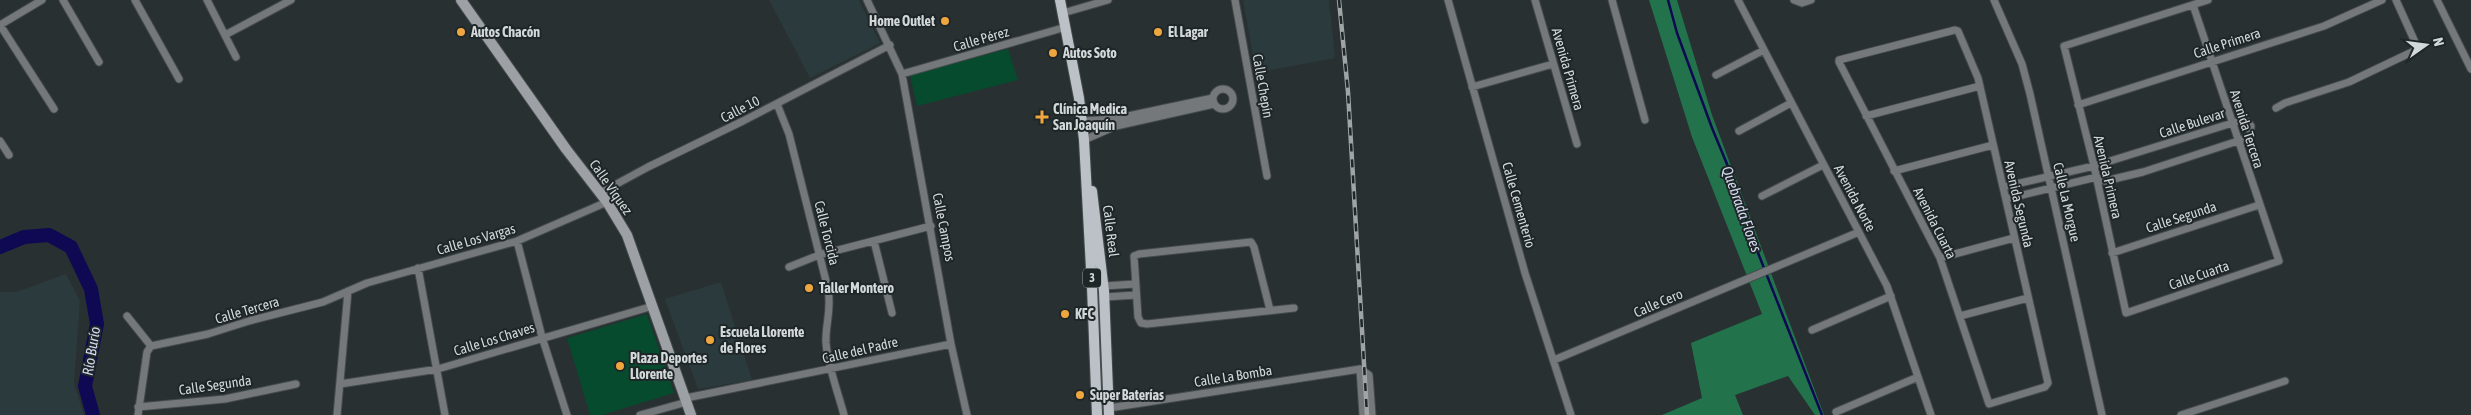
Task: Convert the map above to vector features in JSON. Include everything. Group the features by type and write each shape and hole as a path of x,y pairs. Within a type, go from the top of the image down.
{"main road":[{"name":"Calle Víquez","path":"461,0 566,149 604,198 627,235 691,415"},
{"name":"Calle Real","path":"1060,0 1082,121 1097,224 1105,297 1107,413"},
{"name":"Calle Real","path":"1084,140 1097,415"},
{"path":"1095,364 1102,384 1103,401 1107,413"}],"street":[{"path":"42,0 0,25 54,109"},
{"path":"63,0 99,62"},
{"path":"135,0 179,79"},
{"path":"207,0 236,57"},
{"path":"225,35 291,0"},
{"name":"Calle Campos","path":"867,0 890,45 902,74 951,344 967,415"},
{"path":"1062,13 1108,0"},
{"name":"Calle Chepín","path":"1235,0 1267,176"},
{"name":"Calle Cementerio","path":"1448,0 1525,274 1571,415"},
{"name":"Avenida Primera","path":"1535,0 1577,144"},
{"path":"1612,0 1645,120"},
{"name":"Avenida Norte","path":"1738,0 1891,296 1931,415"},
{"path":"1795,1 1811,0"},
{"name":"Calle La Morgue","path":"1994,0 2022,64 2102,415"},
{"path":"2193,5 2208,0"},
{"name":"Calle Primera","path":"2078,105 2324,26 2382,0"},
{"path":"2276,108 2349,82 2414,51 2416,44 2396,0"},
{"path":"2437,0 2471,69"},
{"name":"Avenida Primera","path":"2126,313 2097,177 2064,46 2193,5"},
{"name":"Avenida Tercera","path":"2193,5 2237,142 2279,261"},
{"name":"Calle Pérez","path":"902,74 1066,27"},
{"name":"Avenida Segunda","path":"1839,62 1958,30 1975,68 2047,386 1988,404"},
{"name":"Calle 10","path":"604,198 648,167 777,104 890,45"},
{"path":"1716,74 1764,50"},
{"name":"Avenida Cuarta","path":"1839,62 1940,258 1988,404"},
{"path":"1472,87 1553,64"},
{"path":"1866,116 1980,86"},
{"path":"1082,121 1115,122 1214,101"},
{"path":"1739,131 1791,103"},
{"name":"Calle Torcida","path":"777,104 789,134 830,301 826,341 844,415"},
{"name":"Calle Bulevar","path":"2003,188 2094,166 2245,120 2251,126 2250,135 2237,142"},
{"path":"1084,140 1115,122"},
{"path":"0,141 9,154"},
{"path":"2006,199 2097,177 2105,181 2143,172 2237,142"},
{"path":"1894,171 1993,146"},
{"path":"1762,196 1823,165"},
{"name":"Calle Los Vargas","path":"348,291 418,268 473,255 517,241 604,198"},
{"name":"Calle Segunda","path":"2112,253 2259,204"},
{"path":"789,267 820,256 931,226"},
{"name":"Calle Cero","path":"1554,360 1859,232"},
{"path":"1940,258 2014,238"},
{"path":"517,241 542,337 567,415"},
{"path":"874,241 892,313"},
{"path":"1270,310 1254,247 1251,242 1139,254 1134,256 1132,260 1138,318 1141,323 1147,324 1294,308"},
{"name":"Calle Cuarta","path":"2126,313 2279,261"},
{"path":"418,268 445,415"},
{"path":"1104,286 1135,284"},
{"path":"337,415 348,291"},
{"name":"Calle Tercera","path":"151,346 208,334 249,321 323,302 348,291"},
{"path":"1105,297 1136,295"},
{"path":"1812,330 1891,296"},
{"path":"1960,316 2028,298"},
{"name":"Calle Los Chaves","path":"340,384 438,369 653,306"},
{"path":"127,316 151,346 147,352 138,411"},
{"name":"Calle del Padre","path":"640,415 687,400 877,358 951,344"},
{"path":"1360,369 1369,375 1372,415"},
{"path":"1360,369 1363,415"},
{"name":"Calle La Bomba","path":"1107,413 1360,369"},
{"path":"1836,412 1918,377"},
{"path":"2181,415 2285,381"},
{"name":"Calle Segunda","path":"138,411 225,399 296,384"}],"shaded area":[{"path":"769,0 859,0 880,43 810,78"},
{"path":"1243,0 1329,0 1335,58 1256,73"},
{"path":"66,274 80,301 74,383 84,415 0,415 0,292 16,292"},
{"name":"Escuela Llorente de Flores","path":"721,282 752,380 698,389 665,299"}],"green space":[{"path":"1649,0 1677,0 1712,115 1824,415 1815,415 1788,376 1735,395 1743,415 1662,415 1702,398 1691,343 1762,314 1692,137"},
{"path":"1008,49 1018,80 917,106 910,75"},
{"name":"Plaza Deportes Llorente","path":"647,314 674,393 602,415 590,415 567,338"}],"waterway":[{"name":"Quebrada Flores","path":"1668,0 1677,33 1712,128 1739,193 1749,230 1822,415"},
{"name":"Río Burío","path":"0,247 24,237 49,235 71,247 91,289 97,324 85,386 93,415"}],"railway":[{"path":"1339,0 1348,92 1367,415"}],"place":[{"name":"Home Outlet","path":"945,21"},
{"name":"Autos Chacón","path":"461,32"},
{"name":"El Lagar","path":"1158,32"},
{"name":"Autos Soto","path":"1053,53"},
{"name":"Clínica Medica San Joaquín","path":"1042,117"},
{"name":"Taller Montero","path":"809,288"},
{"name":"KFC","path":"1065,314"},
{"name":"Escuela Llorente de Flores","path":"710,340"},
{"name":"Plaza Deportes Llorente","path":"620,366"},
{"name":"Super Baterías","path":"1080,395"}]}
